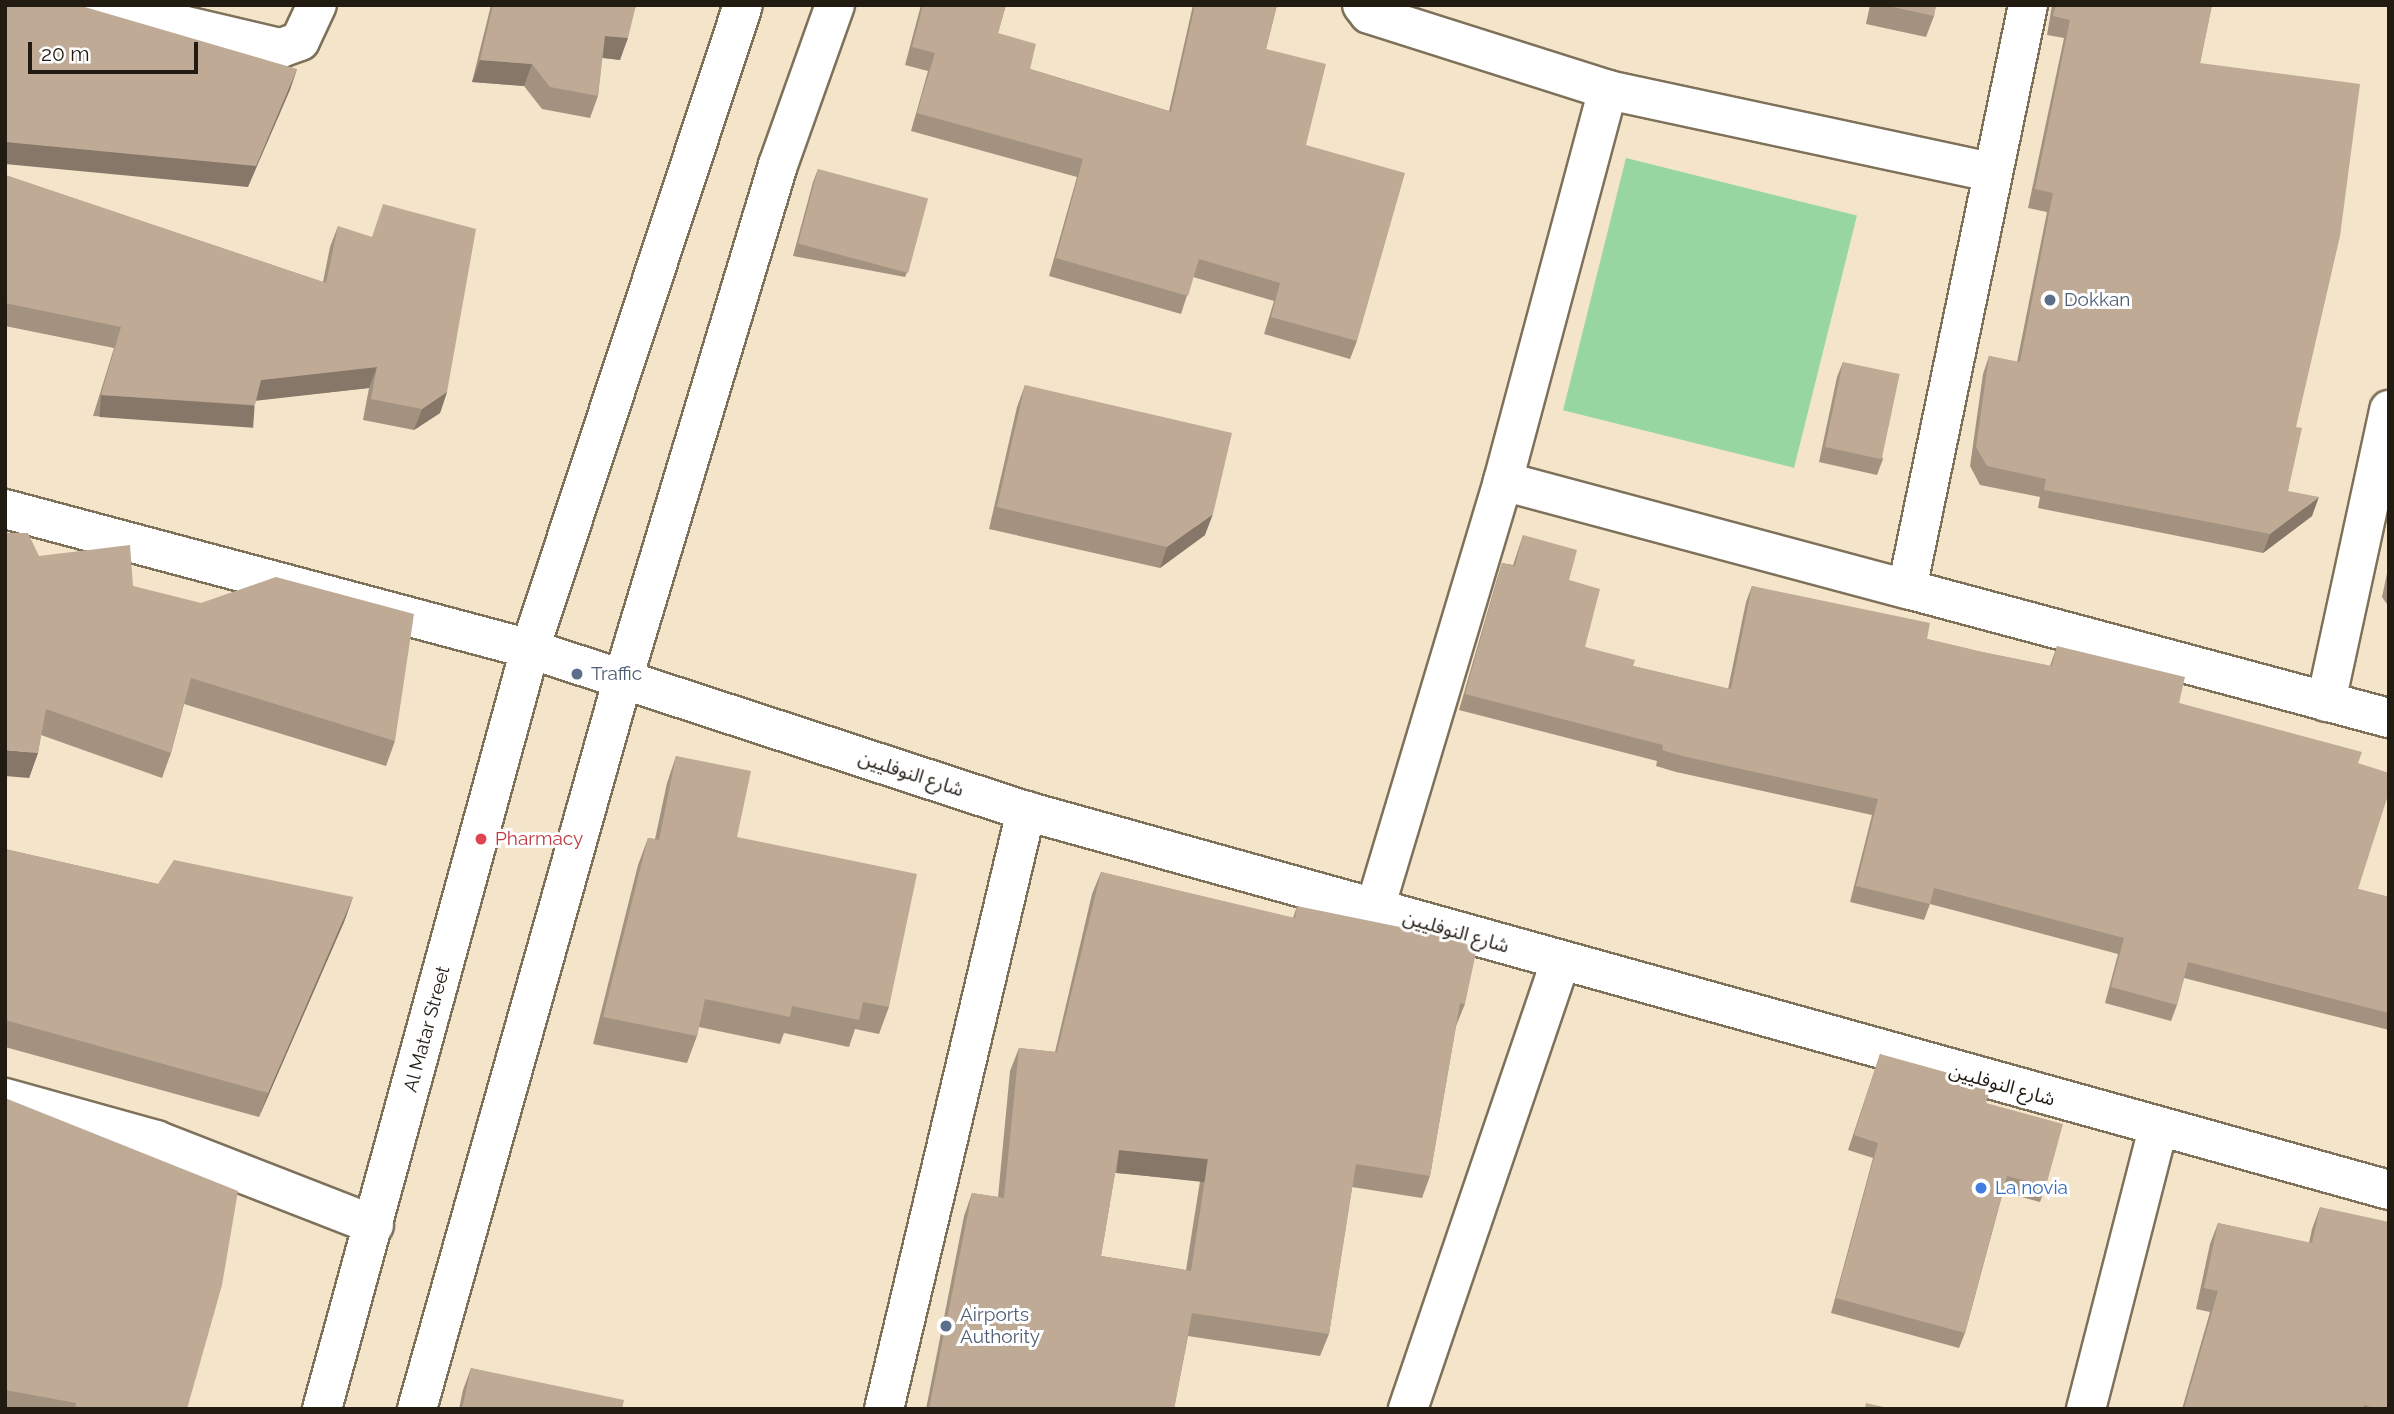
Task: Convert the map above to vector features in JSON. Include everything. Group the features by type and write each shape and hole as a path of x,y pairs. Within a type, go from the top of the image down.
{"street":[{"path":"97,5 281,48 300,41 317,5"},
{"name":"Al Matar Street","path":"322,1409 530,649 743,5"},
{"path":"416,1409 622,682 778,165 835,5"},
{"path":"1362,5 1370,13 1608,90 1992,172"},
{"path":"1908,589 2028,5"},
{"path":"1375,908 1503,481 1608,90"},
{"path":"2326,702 2389,411"},
{"path":"1503,481 2389,718"},
{"name":"شارع النوفليين","path":"5,509 530,649 622,682 1026,811 2158,1129 2389,1190"},
{"path":"884,1409 1026,811"},
{"path":"1408,1409 1560,962"},
{"path":"5,1098 156,1140 374,1225"},
{"path":"2087,1409 2158,1129"}],"green space":[{"path":"1626,158 1857,216 1794,468 1563,410"}],"building":[{"path":"5,5 78,5 297,69 256,166 5,142"},
{"path":"493,5 636,5 628,38 605,36 598,96 550,87 532,64 480,60"},
{"path":"923,5 1006,5 998,33 1036,44 1030,69 1171,112 1195,5 1277,5 1266,49 1326,64 1306,145 1405,173 1357,341 1271,317 1280,283 1199,259 1188,296 1056,258 1083,159 917,113 935,53 912,47"},
{"path":"1884,5 1936,5 1934,16"},
{"path":"2056,5 2212,5 2200,63 2360,84 2340,236 2296,427 2302,428 2288,491 2319,497 2270,534 2044,490 2046,479 1987,466 1976,447 1989,356 2020,362 2053,193 2035,189 2070,20 2053,16"},
{"path":"818,169 928,199 908,273 798,243"},
{"path":"5,175 326,283 338,226 372,237 383,204 476,229 447,392 422,409 371,399 377,367 261,380 255,405 101,395 121,327 5,303"},
{"path":"1843,362 1900,374 1882,459 1825,447"},
{"path":"1025,385 1232,433 1213,514 1167,547 997,507"},
{"path":"5,533 28,533 39,556 130,545 133,586 201,603 276,577 414,614 395,741 191,678 171,753 46,709 38,753 5,750"},
{"path":"1523,535 1577,550 1569,580 1600,589 1585,647 1635,660 1633,666 1731,689 1752,586 1930,623 1927,639 1982,652 2052,666 2057,646 2185,677 2179,703 2362,752 2358,763 2389,773 2389,792 2358,889 2389,897 2389,1013 2188,962 2177,1005 2111,987 2124,938 1934,888 1930,904 1856,886 1878,799 1682,756 1662,750 1663,745 1465,694 1502,563 1515,566"},
{"path":"676,756 751,771 737,837 917,874 889,1007 863,1002 859,1020 792,1006 790,1017 705,999 697,1036 603,1017 648,838 659,840"},
{"path":"5,849 158,884 174,860 353,897 268,1093 5,1020"},
{"path":"1101,872 1295,918 1297,906 1478,943 1465,1004 1460,1003 1430,1176 1356,1164 1329,1334 1192,1313 1174,1409 929,1409 972,1193 1004,1198 1019,1048 1057,1052","holes":["1119,1150 1208,1159 1191,1271 1101,1256"]},
{"path":"1880,1054 1992,1085 1986,1103 2063,1124 2046,1186 2007,1176 1965,1333 1836,1298 1878,1143 1854,1135"},
{"path":"5,1098 238,1191 222,1285 187,1409 75,1409 76,1403 5,1390"},
{"path":"2320,1207 2389,1222 2389,1409 2364,1405 2363,1409 2184,1409 2218,1291 2204,1288 2218,1223 2312,1243"},
{"path":"471,1368 624,1400 622,1409 462,1409"},
{"path":"1866,1403 1892,1409 1865,1409"}],"place":[{"name":"Dokkan","path":"2050,300"},
{"name":"Traffic","path":"577,674"},
{"name":"Pharmacy","path":"481,839"},
{"name":"La novia","path":"1981,1188"},
{"name":"Airports Authority","path":"946,1326"}]}
